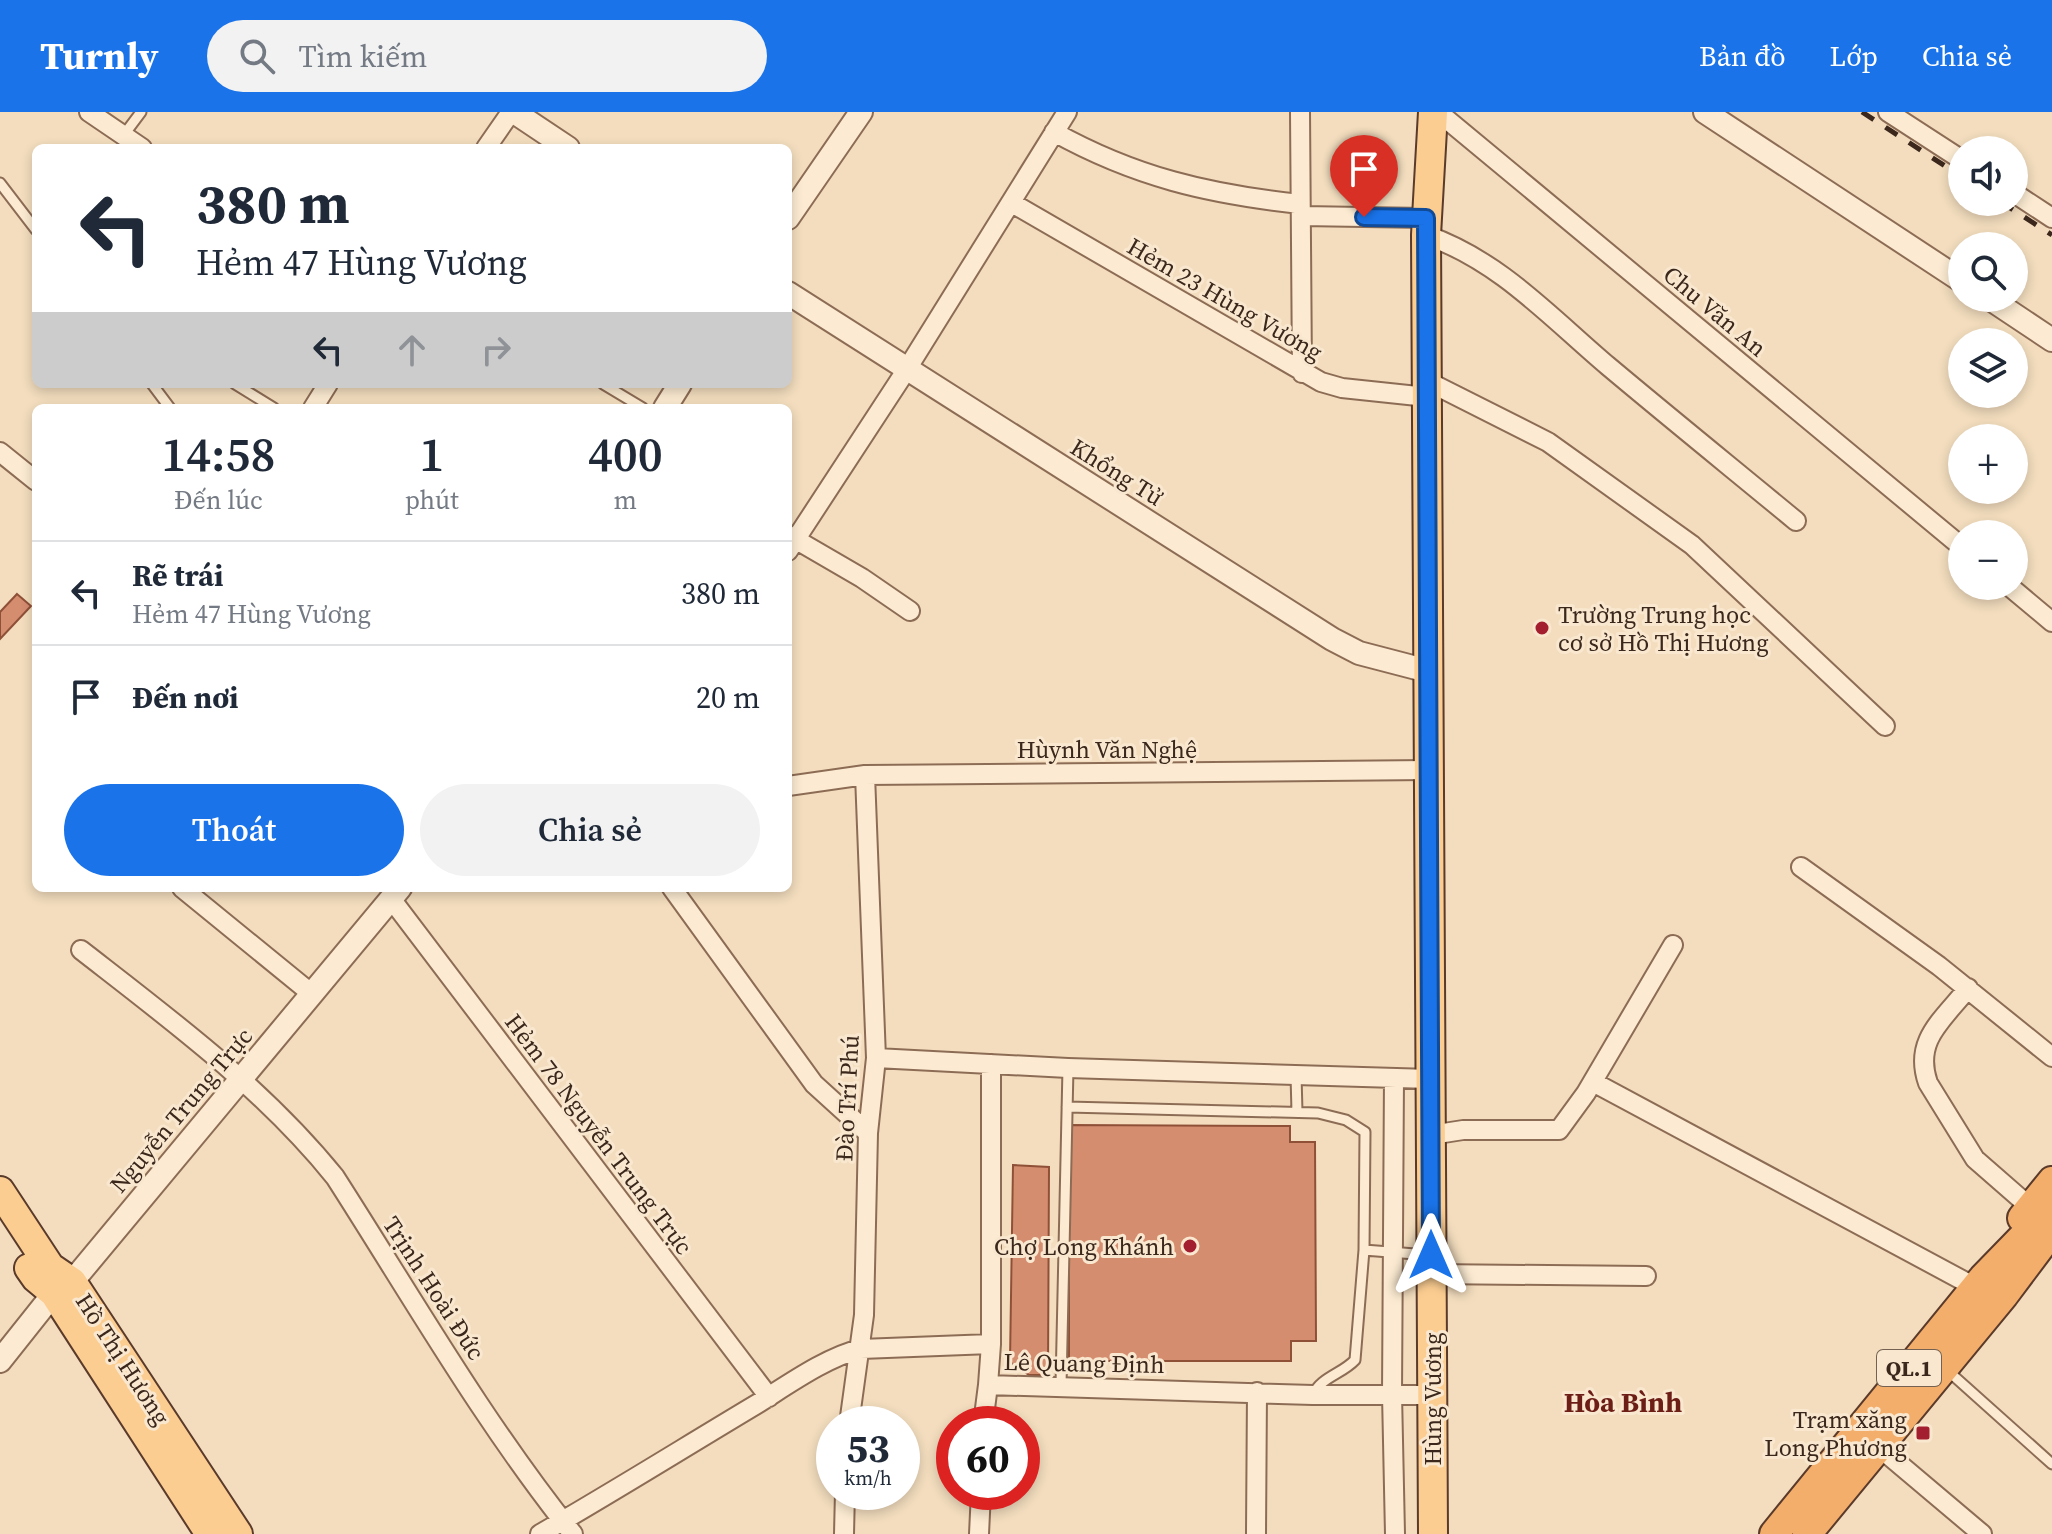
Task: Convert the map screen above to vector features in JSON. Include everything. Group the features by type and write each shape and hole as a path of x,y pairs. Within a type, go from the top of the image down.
{"highway":[{"name":"QL.1","path":"1807,1534 1869,1438 1988,1287 2041,1207 2052,1181"},
{"name":"QL.1","path":"1774,1534 1944,1368 1988,1287 2052,1231"},
{"name":"QL.1","path":"1988,1287 2052,1252"}],"main road":[{"name":"Hùng Vương","path":"1433,1534 1426,227 1436,112"},
{"name":"Hồ Thị Hương","path":"0,1191 63,1287 210,1534"},
{"name":"Hồ Thị Hương","path":"0,1225 36,1278 63,1287 238,1534"}],"street":[{"path":"89,112 136,144"},
{"path":"489,144 512,112 562,144"},
{"path":"792,212 861,112"},
{"path":"792,541 907,369 1067,112"},
{"path":"1300,112 1302,373"},
{"name":"Chu Văn An","path":"1436,112 1948,535"},
{"path":"1705,112 1948,272"},
{"path":"1888,112 1948,151"},
{"path":"1054,132 1113,162 1165,180 1301,210 1426,227 1513,283 1796,521"},
{"path":"2028,202 2052,218"},
{"name":"Hẻm 23 Hùng Vương","path":"1012,203 1302,373 1342,388 1427,389"},
{"name":"Khổng Tử","path":"792,296 1332,639 1359,653 1428,671"},
{"path":"2010,312 2052,340"},
{"path":"1427,389 1548,442 1692,545 1885,726"},
{"path":"0,452 32,478"},
{"path":"792,543 862,578 910,611"},
{"path":"2026,600 2052,622"},
{"name":"Hùynh Văn Nghệ","path":"792,785 865,775 1428,770"},
{"name":"Đào Trí Phú","path":"852,1406 864,1315 868,1133 876,1058 865,775"},
{"path":"1801,867 1968,988 2052,1057"},
{"path":"187,892 312,994"},
{"path":"675,892 814,1084 868,1133"},
{"name":"Nguyễn Trung Trực","path":"0,1361 396,894"},
{"name":"Hẻm 78 Nguyễn Trung Trực","path":"396,894 769,1397"},
{"path":"1431,1135 1463,1130 1559,1130 1593,1082 1673,945"},
{"name":"Trịnh Hoài Đức","path":"81,950 242,1078 335,1177 479,1403 568,1528"},
{"path":"1968,988 1925,1045 1922,1060 1928,1083 1975,1159 2041,1207"},
{"path":"876,1058 1068,1068 1430,1079"},
{"path":"991,1064 991,1344"},
{"path":"1394,1078 1392,1394 1395,1534"},
{"path":"1593,1082 1988,1287"},
{"path":"1431,1264 1646,1276"},
{"name":"Lê Quang Định","path":"540,1534 568,1528 769,1397 850,1351 861,1349 991,1344 988,1385 1313,1395 1432,1395"},
{"path":"985,1406 988,1385"},
{"path":"1256,1534 1257,1392"},
{"path":"1869,1438 1982,1534"},
{"path":"844,1534 845,1510"},
{"path":"979,1534 980,1510"}],"lane":[{"path":"123,136 141,112"},
{"path":"0,183 32,225"},
{"path":"242,388 268,404"},
{"path":"610,388 636,404"},
{"path":"1061,1385 1068,1068"},
{"path":"1296,1075 1297,1112"},
{"path":"1067,1107 1318,1113 1346,1120 1365,1132 1364,1250 1355,1360 1344,1371 1322,1381 1313,1395"},
{"path":"1364,1250 1393,1252 1431,1264"},
{"path":"1944,1368 2052,1464"}],"building":[{"path":"17,594 31,606 0,639 0,612"},
{"path":"1069,1125 1290,1126 1290,1142 1315,1142 1316,1341 1291,1341 1291,1361 1069,1361"},
{"path":"1013,1165 1049,1167 1048,1375 1029,1375 1010,1362"}],"railway":[{"path":"1862,112 1948,168"},
{"path":"2023,216 2052,235"}],"place":[{"name":"Trường Trung học cơ sở Hồ Thị Hương","path":"1542,628"},
{"name":"Chợ Long Khánh","path":"1190,1246"},
{"name":"Trạm xăng Long Phương","path":"1923,1433"}],"district":[{"name":"Hòa Bình","path":"1623,1402"}],"route":[{"path":"1364,217 1426,218 1431,1255"}]}
